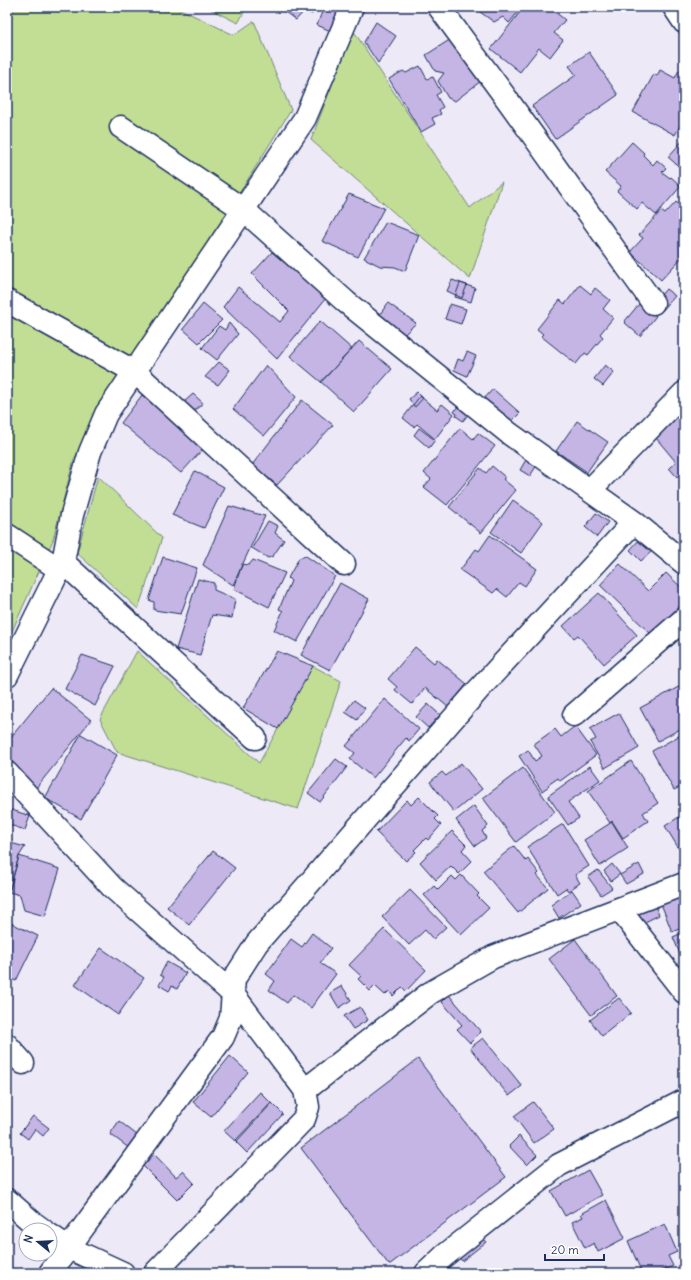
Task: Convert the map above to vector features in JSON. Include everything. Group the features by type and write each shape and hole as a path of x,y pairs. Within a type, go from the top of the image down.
{"street":[{"path":"7,675 61,566 72,515 90,452 106,414 305,118 352,7"},
{"path":"439,7 653,303"},
{"path":"674,7 684,22"},
{"path":"121,127 244,210 346,302 510,434 634,522 684,563"},
{"path":"7,301 135,372 344,564"},
{"path":"590,490 684,393"},
{"path":"50,1273 223,1037 231,1018 234,979 257,942 479,689 634,522"},
{"path":"7,535 61,566 255,738"},
{"path":"574,715 684,619"},
{"path":"7,773 112,887 233,994 304,1090 308,1107 304,1119 155,1273"},
{"path":"304,1090 430,993 493,957 684,884"},
{"path":"619,909 684,992"},
{"path":"7,1045 23,1063"},
{"path":"426,1273 444,1256 559,1165 684,1101"},
{"path":"7,1200 32,1222"},
{"path":"58,1240 69,1248 122,1273"}],"green space":[{"path":"15,7 176,7 234,35 254,21 291,110 74,459 53,540 13,629 7,638 7,21"},
{"path":"206,7 247,7 238,23"},
{"path":"353,30 470,208 502,182 470,279 311,140"},
{"path":"98,476 162,538 138,609 77,553"},
{"path":"137,651 259,763 313,666 341,681 298,809 117,752 100,719"}],"building":[{"path":"278,7 316,7 312,14 305,10 296,20"},
{"path":"324,7 341,7 333,32 317,25"},
{"path":"473,7 522,7 509,23 503,17 494,22"},
{"path":"524,7 549,7 565,20 554,33 563,40 550,57 539,48 520,72 491,49"},
{"path":"376,22 396,36 378,63 364,42"},
{"path":"451,39 481,81 455,101 448,98 438,81 444,73 435,71 426,55"},
{"path":"589,52 618,95 555,139 532,106 576,75 569,66"},
{"path":"420,66 427,79 433,77 441,92 436,95 443,107 439,110 441,114 432,118 435,124 421,132 389,79 403,71 406,73"},
{"path":"660,70 675,78 679,70 684,73 684,118 675,135 633,112 654,74 657,76"},
{"path":"684,139 684,171 668,157"},
{"path":"632,142 644,153 643,155 653,165 657,160 666,168 662,172 670,178 671,177 681,186 656,215 642,203 637,209 617,191 621,186 605,172"},
{"path":"349,194 384,208 358,257 322,241"},
{"path":"676,202 684,209 684,255 661,280 630,252 643,238 639,235 661,211 665,214"},
{"path":"386,222 419,235 405,271 395,267 380,266 364,258"},
{"path":"272,252 326,298 277,359 223,307 238,287 280,322 289,311 252,274"},
{"path":"452,280 467,285 462,298 447,291"},
{"path":"460,283 475,288 471,302 455,297"},
{"path":"580,285 591,294 595,288 610,300 603,309 613,318 600,334 603,337 588,355 585,353 576,364 541,336 543,334 537,329 560,300 565,304"},
{"path":"666,289 675,296 662,311 653,304"},
{"path":"388,303 416,323 403,336 378,317"},
{"path":"640,303 656,316 640,336 624,322"},
{"path":"203,304 222,320 199,343 183,329"},
{"path":"450,304 466,309 461,324 445,319"},
{"path":"320,321 352,349 321,382 290,356"},
{"path":"229,323 238,334 217,360 202,348 219,326 225,330"},
{"path":"359,341 392,369 354,412 321,382"},
{"path":"467,352 476,356 467,376 454,370 458,359 463,361"},
{"path":"219,362 230,370 218,385 205,377"},
{"path":"266,365 296,397 264,436 233,409"},
{"path":"605,365 614,372 603,386 594,379"},
{"path":"493,389 520,413 510,423 483,400"},
{"path":"417,392 423,398 415,407 409,399"},
{"path":"193,394 203,403 193,412 184,402"},
{"path":"142,395 204,448 181,473 121,423"},
{"path":"420,396 437,410 442,404 454,414 435,439 417,424 414,427 403,418"},
{"path":"302,400 333,425 277,485 252,465"},
{"path":"462,400 473,408 463,421 456,416 457,414 454,412"},
{"path":"684,404 684,479 680,474 677,477 669,468 676,462 651,432"},
{"path":"577,421 608,442 587,472 556,451"},
{"path":"419,428 435,440 429,448 414,435"},
{"path":"460,428 473,439 478,433 495,446 447,505 424,487 431,479 424,473"},
{"path":"527,458 537,465 530,476 520,470"},
{"path":"492,466 505,477 503,479 516,490 481,533 449,507 480,468 486,473"},
{"path":"195,471 224,487 204,528 172,515"},
{"path":"513,500 543,522 521,553 491,532"},
{"path":"229,506 265,516 233,585 203,565"},
{"path":"596,513 608,522 597,537 585,527"},
{"path":"268,521 278,526 275,533 284,540 273,556 268,558 252,548"},
{"path":"490,535 537,569 525,586 519,582 507,597 497,589 493,593 460,570 476,549 479,551"},
{"path":"640,539 652,551 641,561 630,550"},
{"path":"306,556 335,576 297,642 274,630 283,611 279,609 291,581 288,578 299,558"},
{"path":"163,557 197,568 181,614 154,610 154,602 149,600"},
{"path":"253,560 285,573 269,607 234,589 242,564 249,565"},
{"path":"620,564 648,591 666,573 684,590 684,601 652,635 600,585"},
{"path":"198,579 214,583 214,590 235,599 232,618 212,615 200,655 176,649"},
{"path":"340,583 369,599 330,670 301,655"},
{"path":"599,593 637,635 604,664 578,635 574,638 563,626"},
{"path":"415,647 434,663 437,659 467,684 448,707 425,688 412,704 395,690 397,687 388,679"},
{"path":"277,651 313,666 278,729 243,708"},
{"path":"82,655 115,666 95,706 65,689"},
{"path":"684,684 684,727 658,741 640,708"},
{"path":"51,688 91,720 36,788 7,764 7,742"},
{"path":"385,699 419,729 409,741 406,738 373,778 350,759 355,753 346,746"},
{"path":"354,700 365,708 357,720 345,712"},
{"path":"428,704 440,715 428,728 416,717"},
{"path":"619,713 639,748 605,768 590,742 596,739 590,729"},
{"path":"575,726 596,755 560,781 558,778 542,791 519,756 528,750 535,761 542,756 534,744 555,729 561,737"},
{"path":"684,733 684,785 674,790 652,751"},
{"path":"81,734 117,755 81,819 45,798"},
{"path":"336,759 347,767 320,802 308,793"},
{"path":"631,761 658,803 643,813 648,821 623,838 612,821 610,823 588,791"},
{"path":"461,763 482,789 454,812 430,782 442,772 446,776"},
{"path":"590,766 600,780 568,802 579,818 568,825 548,796"},
{"path":"523,768 555,812 516,842 483,798"},
{"path":"419,797 438,816 435,819 441,825 428,840 426,838 414,850 416,852 406,861 376,832 407,800 411,805"},
{"path":"474,806 488,826 482,831 486,838 475,846 456,820"},
{"path":"9,809 30,816 25,830 7,824 7,814"},
{"path":"679,817 684,826 684,846 679,849 665,826"},
{"path":"612,822 628,848 600,866 584,840"},
{"path":"563,824 589,866 575,875 580,883 568,891 566,888 557,894 527,847"},
{"path":"452,831 466,845 462,850 472,861 459,874 451,866 436,880 420,862"},
{"path":"7,842 25,847 19,856 9,892 7,891"},
{"path":"514,846 526,861 528,859 539,873 537,875 548,888 518,913 483,871"},
{"path":"213,851 235,868 189,925 167,907"},
{"path":"19,856 60,869 45,916 24,910 20,895 9,892"},
{"path":"612,864 620,874 611,881 604,871"},
{"path":"639,864 644,874 626,884 620,875"},
{"path":"598,870 612,888 601,895 588,877"},
{"path":"461,875 479,894 477,896 489,908 461,935 424,895 434,886 438,890 452,876 456,880"},
{"path":"410,890 446,927 433,939 425,930 409,945 382,917"},
{"path":"572,890 581,903 559,918 551,905"},
{"path":"684,891 684,927 672,932 660,901"},
{"path":"652,899 659,915 637,926 630,910"},
{"path":"7,921 38,936 16,981 7,977"},
{"path":"384,929 426,970 406,991 402,987 393,996 389,991 385,995 375,986 370,991 358,979 361,976 349,965"},
{"path":"684,932 684,964 673,937"},
{"path":"312,933 331,948 320,963 336,974 311,1008 293,995 287,1003 269,990 275,981 266,974 291,939 302,947"},
{"path":"575,939 617,996 591,1015 549,959"},
{"path":"101,948 144,978 118,1015 75,985"},
{"path":"167,962 186,973 177,989 172,986 169,991 159,985 164,977 160,975"},
{"path":"342,986 351,1000 339,1008 330,993"},
{"path":"449,995 481,1032 470,1043 457,1029 462,1025 442,1002"},
{"path":"619,998 631,1013 602,1036 590,1020"},
{"path":"360,1007 368,1020 353,1029 344,1016"},
{"path":"483,1038 522,1086 509,1096 470,1048"},
{"path":"230,1056 248,1072 211,1117 193,1102"},
{"path":"418,1059 506,1177 389,1265 301,1148"},
{"path":"260,1092 271,1103 235,1141 224,1131"},
{"path":"533,1102 554,1129 534,1143 514,1116"},
{"path":"272,1103 283,1114 247,1153 236,1142"},
{"path":"33,1116 49,1128 43,1136 35,1129 28,1139 20,1133"},
{"path":"119,1121 142,1139 133,1151 110,1134"},
{"path":"519,1136 537,1155 527,1165 509,1146"},
{"path":"154,1154 176,1177 183,1171 194,1183 177,1200 143,1166"},
{"path":"588,1170 602,1195 565,1216 551,1191"},
{"path":"606,1200 625,1238 598,1252 594,1243 585,1248 572,1222 583,1217 581,1214"},
{"path":"665,1224 677,1252 668,1256 673,1266 656,1273 642,1273 628,1241"},
{"path":"478,1233 486,1242 462,1261 455,1252"}]}
